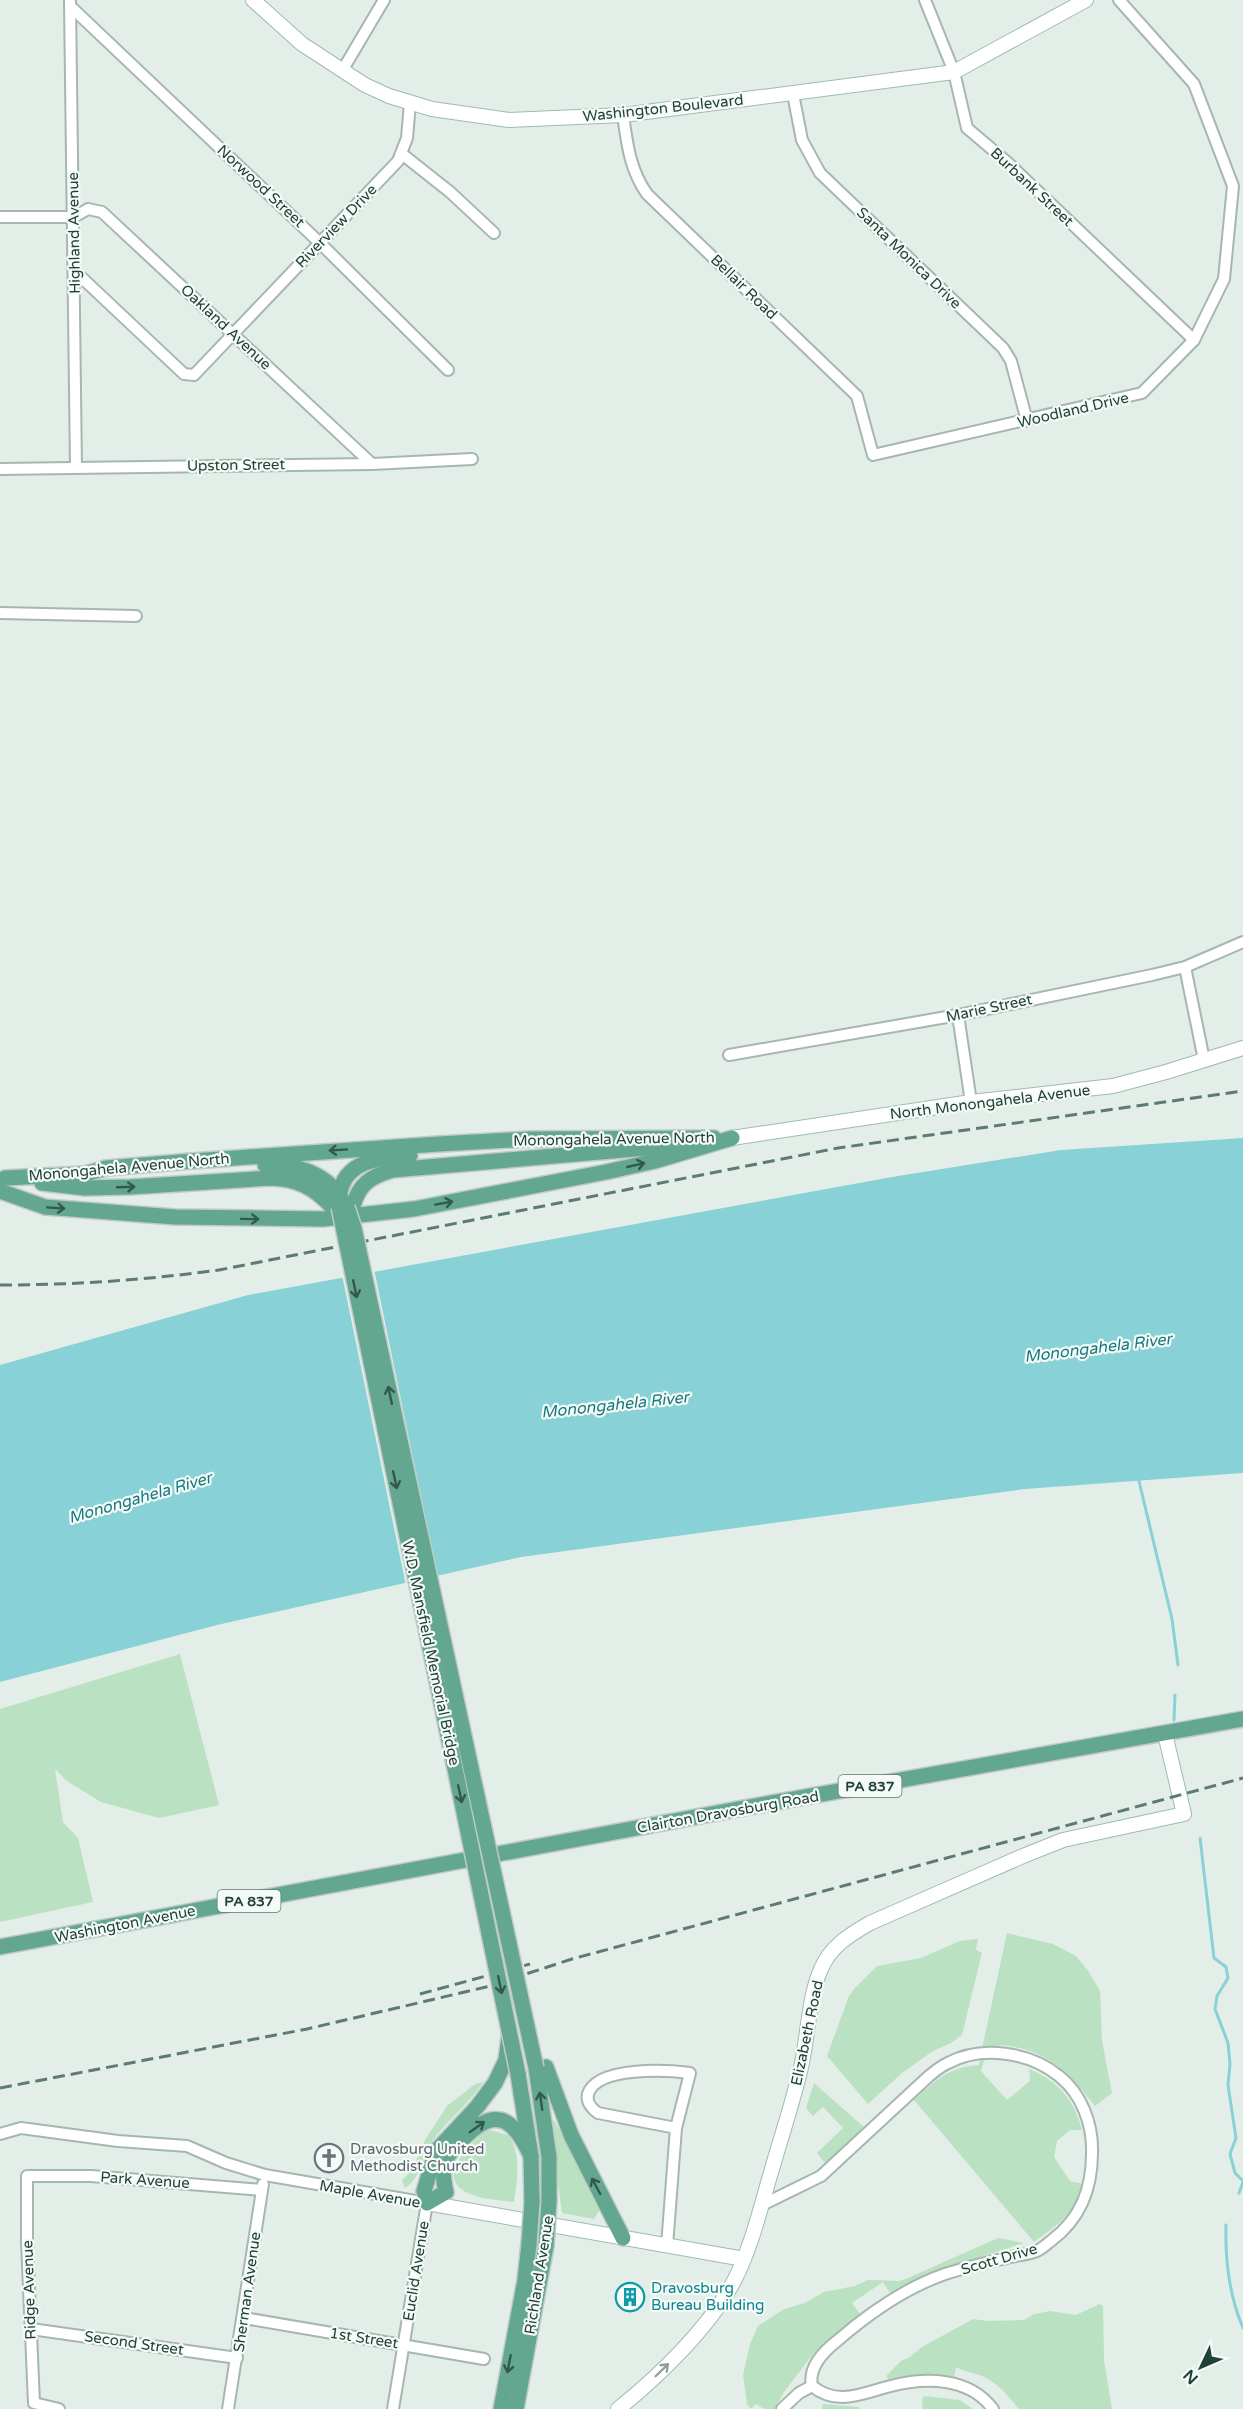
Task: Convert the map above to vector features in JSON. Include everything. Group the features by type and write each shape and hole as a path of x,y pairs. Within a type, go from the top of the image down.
{"main road":[{"name":"Washington Boulevard","path":"253,0 302,44 342,71 373,88 410,103 457,114 509,120 623,115 954,72 1086,0"},
{"name":"North Monongahela Avenue","path":"732,1138 971,1102 1113,1086 1243,1048"},
{"name":"Monongahela Avenue North","path":"2,1182 85,1174 106,1168 372,1148 530,1139 732,1138"},
{"name":"Monongahela Avenue North","path":"2,1182 45,1208 175,1217 323,1219 414,1209 606,1172 655,1161 732,1138"},
{"path":"342,1204 357,1193 365,1182 377,1174 393,1170 641,1150 732,1138"},
{"path":"348,1230 342,1204 347,1176 360,1164 375,1159 582,1145 619,1139"},
{"path":"85,1174 280,1164 302,1168 323,1179 342,1204 348,1230"},
{"path":"2,1182 85,1188 270,1178 290,1179 342,1204"},
{"name":"W.D. Mansfield Memorial Bridge","path":"348,1230 492,1851 518,1938 541,2068"},
{"name":"W.D. Mansfield Memorial Bridge","path":"348,1230 518,2074"},
{"name":"Clairton Dravosburg Road","path":"492,1851 1243,1719"},
{"name":"Elizabeth Road","path":"618,2409 642,2390 680,2352 716,2308 733,2282 744,2259 762,2205 801,2065 820,1970 831,1952 846,1937 880,1918 1023,1856 1064,1840 1184,1814 1165,1734"},
{"name":"Washington Avenue","path":"0,1947 492,1851"},
{"path":"510,2031 506,2060 495,2083 477,2107 436,2151 424,2191 427,2203 446,2192 443,2176 444,2163 451,2151 476,2125 488,2120 501,2120 511,2125 522,2135 531,2156"},
{"path":"541,2068 571,2135 623,2238"},
{"name":"Richland Avenue","path":"516,2409 546,2247 549,2157 541,2068"},
{"name":"Richland Avenue","path":"501,2409 525,2280 532,2202 531,2156 518,2074"},
{"name":"Maple Avenue","path":"427,2203 744,2259"}],"street":[{"path":"342,71 384,0"},
{"name":"Burbank Street","path":"925,0 954,72 967,128 1016,170 1194,340"},
{"name":"Woodland Drive","path":"873,455 1142,393 1194,340 1224,279 1233,186 1194,84 1119,0"},
{"name":"Highland Avenue","path":"70,3 76,467"},
{"name":"Norwood Street","path":"70,3 320,243 448,370"},
{"name":"Santa Monica Drive","path":"793,94 802,140 820,173 1003,348 1011,361 1027,421"},
{"name":"Riverview Drive","path":"74,273 81,277 183,374 194,375 398,161 407,138 410,103"},
{"name":"Bellair Road","path":"623,115 632,165 638,181 647,194 857,396 873,455"},
{"path":"402,154 450,192 494,233"},
{"name":"Oakland Avenue","path":"0,217 74,217 88,209 102,212 372,464"},
{"name":"Upston Street","path":"0,469 372,464 472,459"},
{"path":"0,613 136,616"},
{"name":"Marie Street","path":"729,1055 958,1015 1185,967 1243,942"},
{"path":"1185,967 1204,1060"},
{"path":"958,1015 971,1102"},
{"name":"Scott Drive","path":"762,2205 821,2176 929,2076 948,2062 965,2057 976,2054 1013,2054 1035,2061 1061,2077 1077,2095 1087,2116 1093,2142 1088,2193 1076,2216 1061,2233 1037,2251 944,2275 892,2300 855,2325 821,2354 810,2379 812,2386"},
{"path":"667,2246 676,2128 690,2073 647,2069 631,2072 596,2083 588,2093 591,2108 598,2113 676,2128"},
{"name":"Maple Avenue","path":"0,2134 21,2128 118,2141 187,2146 226,2163 265,2175 427,2203"},
{"name":"Sherman Avenue","path":"228,2409 265,2175"},
{"name":"Park Avenue","path":"27,2176 91,2176 262,2190"},
{"name":"Ridge Avenue","path":"27,2176 27,2241 34,2403 59,2409"},
{"name":"Euclid Avenue","path":"393,2409 427,2203"},
{"name":"1st Street","path":"244,2318 484,2359"},
{"name":"Second Street","path":"31,2329 237,2358"},
{"path":"783,2409 799,2393 812,2386 836,2398 852,2398 892,2385 935,2380 972,2390 983,2397 993,2409"}],"green space":[{"path":"180,1654 219,1805 159,1818 101,1802 67,1781 55,1769 63,1822 78,1838 93,1902 0,1922 0,1709"},
{"path":"1007,1933 1053,1944 1076,1956 1100,1991 1102,2041 1112,2093 1095,2106 1065,2072 1043,2057 1016,2047 1000,2045 998,2049 982,2049"},
{"path":"978,1939 976,1950 982,1953 962,2035 933,2051 902,2073 868,2104 827,2056 849,1996 877,1966 921,1958 960,1941"},
{"path":"980,2060 984,2060 981,2071 1007,2100 1030,2081 1029,2069 1048,2079 1063,2092 1079,2119 1082,2130 1070,2130 1057,2141 1054,2157 1070,2181 1083,2184 1081,2193 1065,2218 1034,2242 914,2100 944,2076 959,2068 979,2065"},
{"path":"483,2082 433,2140 417,2174 405,2188 402,2180 412,2170 425,2140 447,2106 475,2084"},
{"path":"814,2083 865,2128 825,2163 817,2153 843,2128 823,2107 813,2116 806,2108"},
{"path":"554,2120 601,2208 594,2219 562,2213 550,2126 551,2121"},
{"path":"490,2130 508,2135 515,2150 517,2167 514,2202 478,2197 461,2189 455,2182 454,2173 462,2155 484,2132"},
{"path":"998,2238 1024,2243 934,2272 890,2293 883,2282 852,2303 861,2315 813,2354 784,2392 775,2409 764,2409 756,2404 751,2409 747,2404 743,2375 750,2344 758,2326 784,2309 805,2303 824,2292 855,2286 868,2280 899,2281"},
{"path":"1100,2304 1103,2306 1104,2360 1112,2409 1019,2409 1001,2389 985,2377 956,2367 954,2377 937,2374 888,2382 887,2375 901,2361 973,2319 1024,2320 1034,2314 1050,2311 1076,2315"},
{"path":"923,2396 960,2400 973,2409 922,2409"},
{"path":"823,2404 858,2407 861,2409 822,2409"}],"water":[{"name":"Monongahela River","path":"1243,1138 1243,1473 1025,1489 521,1557 217,1625 0,1682 0,1365 248,1295 892,1177 1061,1150"}],"pier":[{"path":"374,1269 438,1579 406,1586 342,1275"}],"waterway":[{"path":"1138,1477 1172,1619 1178,1665"},
{"path":"1174,1720 1175,1695"},
{"path":"1200,1838 1214,1958 1226,1967 1228,1978 1217,1996 1215,2009 1228,2043 1230,2064 1228,2085 1236,2138 1230,2154 1235,2173 1243,2181"},
{"path":"1239,2193 1243,2182"},
{"path":"1226,2225 1229,2277 1234,2303 1243,2328"}],"railway":[{"path":"0,1285 110,1281 219,1270 838,1148 1243,1091"},
{"path":"0,2088 307,2029 486,1987 572,1959 1243,1778"},
{"path":"420,1994 530,1964"}],"place":[{"name":"Dravosburg United Methodist Church","path":"329,2158"},
{"name":"Dravosburg Bureau Building","path":"630,2297"}]}
